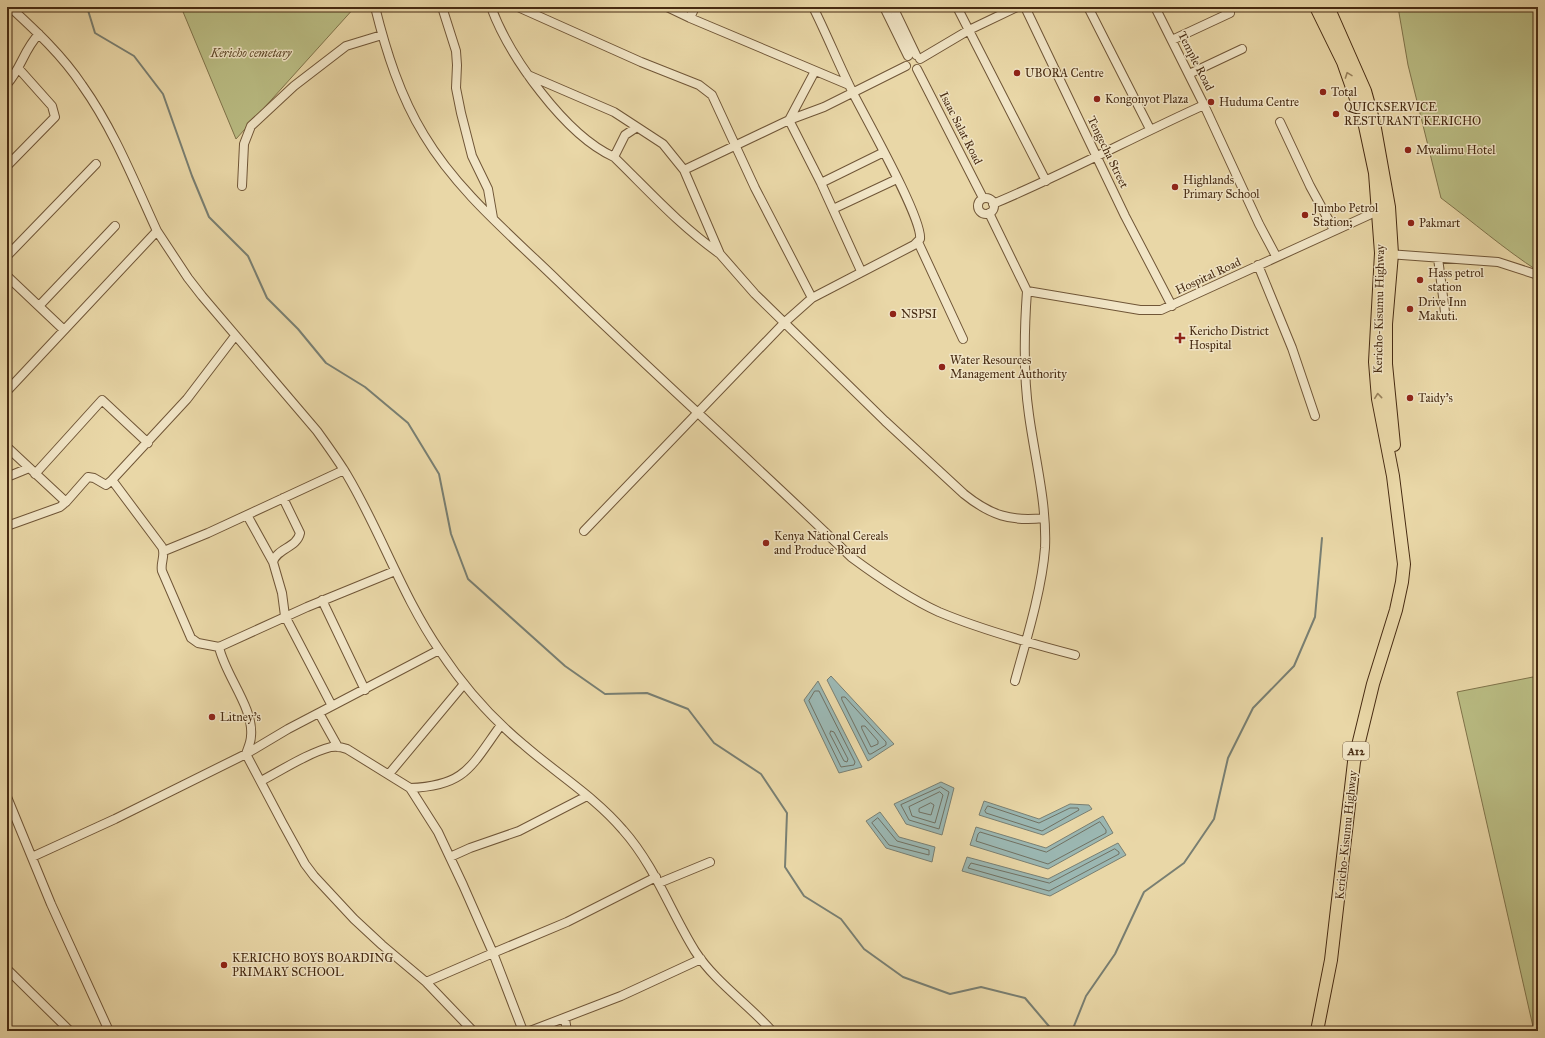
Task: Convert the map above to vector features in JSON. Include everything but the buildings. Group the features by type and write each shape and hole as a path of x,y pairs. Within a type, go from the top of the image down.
{"highway":[{"name":"Kericho-Kisumu Highway","path":"1316,7 1343,62 1365,126 1384,208"},
{"name":"Kericho-Kisumu Highway","path":"1317,1031 1331,960 1354,762 1371,692 1402,582 1402,544 1393,476 1378,399 1375,362 1387,254 1384,208 1374,123 1365,91 1328,7"}],"street":[{"path":"10,7 39,34 73,73 98,109 115,138 157,230 188,278 235,336 317,431 344,470 395,571 439,650 464,684 501,725 587,796 622,829 639,850 658,880 680,924 701,959 772,1031"},
{"path":"375,7 382,35 396,75 423,135 450,173 493,218 607,328 851,557 869,570 938,611 1025,642 1075,655"},
{"path":"442,7 456,50 456,88 470,151 488,189 493,218"},
{"path":"491,7 511,48 528,75 544,96 585,139 599,150 614,157 669,213 692,234 720,254 741,279 885,421 975,504 989,512 1014,519 1025,520 1044,518"},
{"path":"518,7 707,90 716,103 755,188 812,298"},
{"path":"667,7 851,88"},
{"path":"690,18 695,7"},
{"path":"584,531 784,322 812,298 918,242 921,235 920,230 897,179 851,88 813,7"},
{"path":"884,7 915,57 921,64 918,69 909,70 906,66 905,60 915,57 1017,7"},
{"path":"893,7 915,57"},
{"path":"957,7 1046,181"},
{"name":"Tengecha Street","path":"1025,7 1125,216 1172,306"},
{"path":"1088,7 1150,129"},
{"name":"Temple Road","path":"1155,7 1204,105 1259,224 1276,256"},
{"path":"1172,40 1230,13"},
{"path":"7,84 18,69 28,47 39,34"},
{"path":"242,186 244,144 251,126 294,86 346,46 382,35"},
{"path":"1189,74 1242,49"},
{"path":"684,170 789,120 824,106 851,88 906,66"},
{"path":"7,166 55,117 52,106 18,69"},
{"name":"Isaac Salat Road","path":"918,69 983,198"},
{"path":"789,120 815,71"},
{"path":"528,75 614,112 663,144 684,170 720,254"},
{"path":"993,204 1046,181 1150,129 1204,105"},
{"path":"789,120 821,183 861,271"},
{"path":"1280,122 1310,186 1334,230"},
{"path":"614,157 625,135 637,127"},
{"path":"821,183 884,152"},
{"path":"7,256 96,164"},
{"path":"833,209 897,179"},
{"path":"983,198 989,198 993,204 989,213 983,213 978,208 979,202 983,198"},
{"name":"Hospital Road","path":"1027,291 1140,310 1161,310 1276,256 1384,208"},
{"path":"989,213 1027,291 1024,332 1025,384 1044,518 1045,548 1041,575 1015,681"},
{"path":"39,306 115,226"},
{"path":"7,391 157,230"},
{"path":"918,242 963,339"},
{"path":"1387,254 1498,262 1538,274"},
{"path":"1438,258 1445,312"},
{"path":"1258,265 1292,348 1315,416"},
{"path":"7,276 64,330"},
{"path":"7,526 60,508 88,477 94,478 106,485 112,480 187,399 235,336"},
{"path":"7,477 32,471 102,400 148,442"},
{"path":"7,447 66,502"},
{"path":"164,551 208,534 344,470"},
{"path":"112,480 154,535 164,551 162,571 191,638 198,643 219,646 322,600 395,571"},
{"path":"273,562 275,557 294,543 300,535 283,498"},
{"path":"247,515 273,562 282,593 285,616 332,706"},
{"path":"322,600 365,690"},
{"path":"219,646 229,676 251,724 252,736 246,754 305,864 314,876 382,945 426,982 473,1031"},
{"path":"32,858 115,819 246,754 319,713 439,650"},
{"path":"389,774 464,684"},
{"path":"319,713 338,746"},
{"path":"410,788 438,785 459,778 470,768 501,725"},
{"path":"261,781 312,756 332,747 338,746 347,749 410,788 438,832 450,857 493,953 523,1031"},
{"path":"450,857 470,848 519,831 587,796"},
{"path":"7,797 9,808 108,1030"},
{"path":"426,982 567,922 658,880 710,862"},
{"path":"530,1031 565,1019 621,996 701,959"},
{"path":"7,969 70,1031"},
{"path":"565,1019 567,1031"}],"green space":[{"name":"Kericho cemetary","path":"181,7 355,7 236,139"},
{"path":"1398,7 1538,7 1538,271 1501,245 1441,198 1408,65"},
{"path":"1538,676 1538,1031 1534,1031 1457,692"}],"water":[{"path":"831,676 894,744 868,761 827,680"},
{"path":"818,681 862,767 839,773 804,700"},
{"path":"941,782 954,788 942,835 906,824 894,804"},
{"path":"984,801 1039,819 1070,804 1089,805 1092,809 1043,835 979,815"},
{"path":"880,812 899,837 935,847 932,862 886,848 866,821"},
{"path":"1103,816 1113,833 1048,869 970,845 976,827 1046,848"},
{"path":"1118,843 1126,855 1050,896 962,871 967,857 1048,879"}],"waterway":[{"path":"87,7 95,33 134,56 163,94 192,176 209,217 248,256 267,298 298,329 326,363 365,387 408,423 439,474 451,534 468,579 565,666 605,694 647,693 688,709 714,743 761,774 787,813 785,867 804,896 841,919 864,949 903,977 950,994 981,987 1025,998 1053,1031"},
{"path":"1072,1031 1086,996 1115,954 1144,892 1184,863 1214,819 1228,758 1253,708 1294,666 1315,617 1322,538"}],"place":[{"name":"UBORA Centre","path":"1017,73"},
{"name":"Total","path":"1323,92"},
{"name":"Kongonyot Plaza","path":"1097,99"},
{"name":"Huduma Centre","path":"1211,102"},
{"name":"QUICKSERVICE RESTURANT KERICHO","path":"1336,114"},
{"name":"Mwalimu Hotel","path":"1408,150"},
{"name":"Highlands Primary School","path":"1175,187"},
{"name":"Jumbo Petrol Station;","path":"1305,215"},
{"name":"Pakmart","path":"1411,223"},
{"name":"Hass petrol station","path":"1420,280"},
{"name":"Drive Inn Makuti.","path":"1410,309"},
{"name":"NSPSI","path":"893,314"},
{"name":"Kericho District Hospital","path":"1180,338"},
{"name":"Water Resources Management Authority","path":"942,367"},
{"name":"Taidy's","path":"1410,398"},
{"name":"Kenya National Cereals and Produce Board","path":"766,543"},
{"name":"Litney's","path":"212,717"},
{"name":"KERICHO BOYS BOARDING PRIMARY SCHOOL","path":"224,965"}]}
